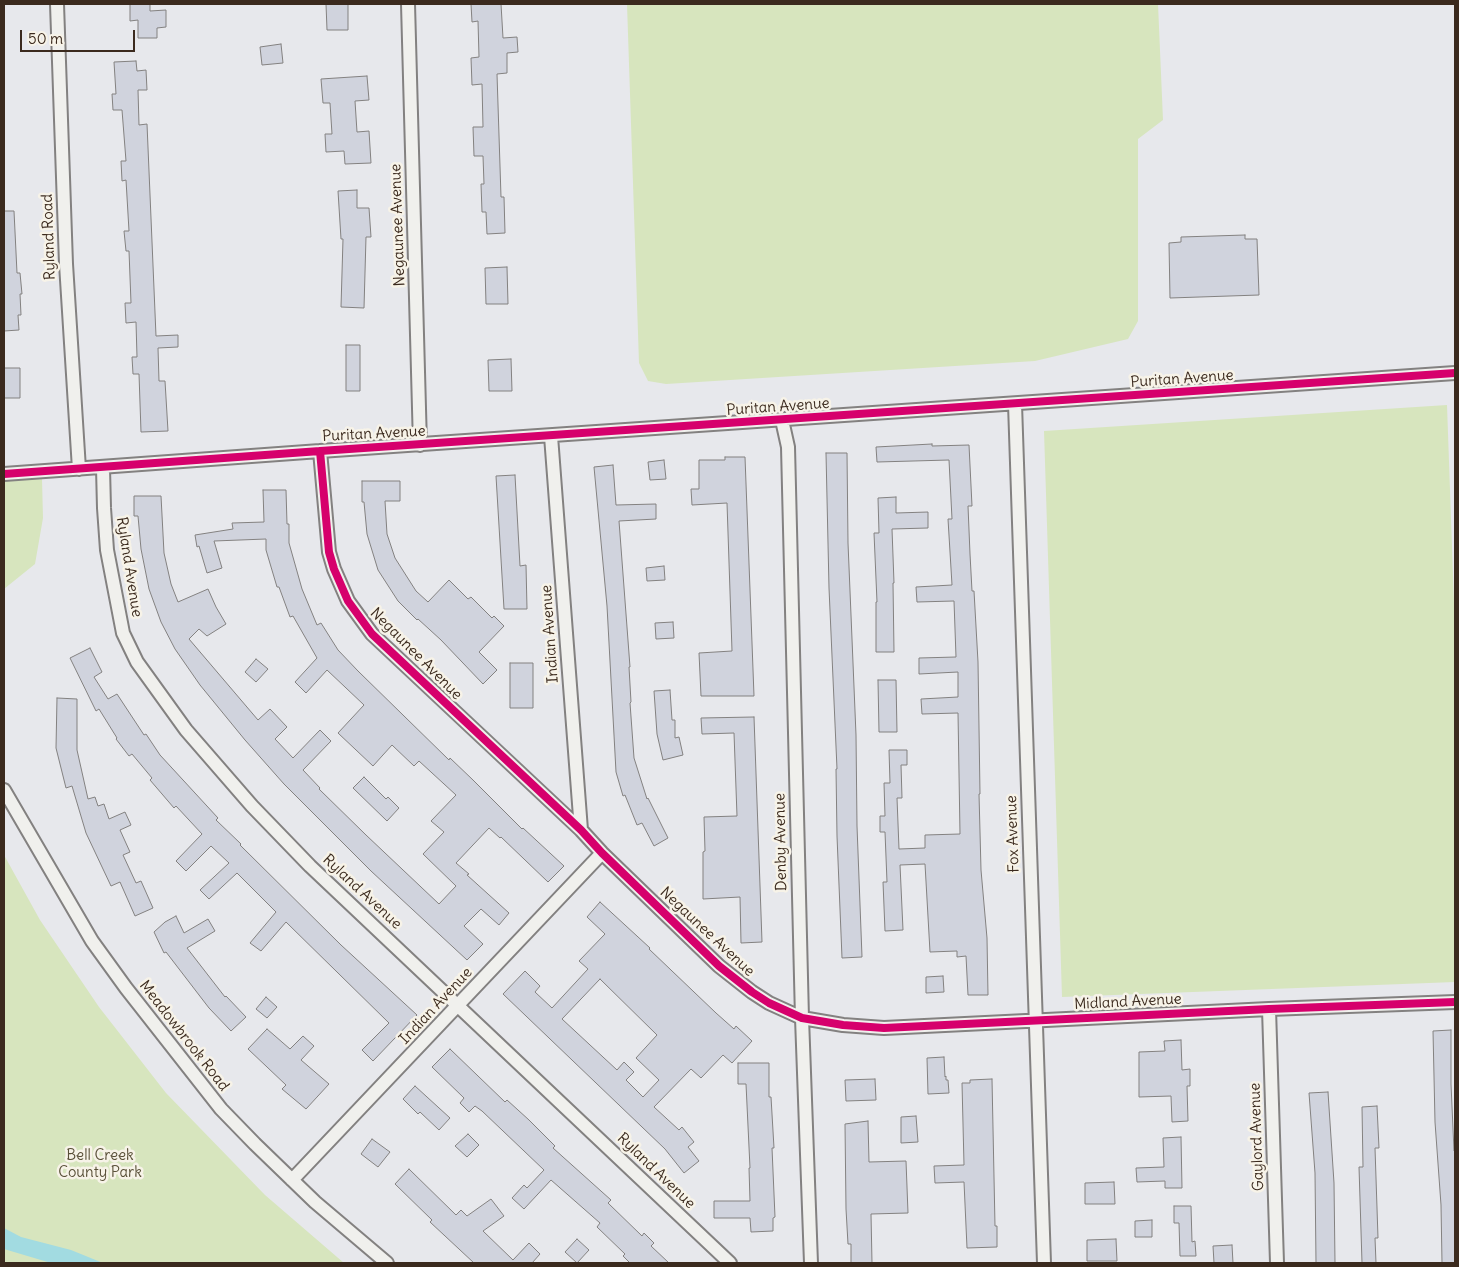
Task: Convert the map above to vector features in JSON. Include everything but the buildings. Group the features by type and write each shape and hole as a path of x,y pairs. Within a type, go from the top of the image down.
{"street":[{"name":"Ryland Road","path":"57,4 66,264 79,469"},
{"name":"Negaunee Avenue","path":"408,4 420,445"},
{"name":"Puritan Avenue","path":"79,469 1455,373"},
{"name":"Fox Avenue","path":"1015,404 1044,1263"},
{"name":"Denby Avenue","path":"782,420 788,447 802,1018 811,1263"},
{"name":"Indian Avenue","path":"552,436 581,830"},
{"name":"Negaunee Avenue","path":"320,451 329,552 341,586 358,616 372,634 581,830 602,853 735,979 769,1003 802,1018"},
{"name":"Ryland Avenue","path":"103,468 107,550 123,633 137,662 186,730 252,806 310,866 730,1263"},
{"path":"4,474 79,469"},
{"name":"Meadowbrook Road","path":"4,790 77,917 126,988 221,1109 292,1180 386,1263"},
{"name":"Indian Avenue","path":"292,1180 602,853"},
{"name":"Midland Avenue","path":"802,1018 843,1025 884,1028 1455,1002"},
{"name":"Gaylord Avenue","path":"1269,1009 1277,1263"}],"green space":[{"path":"627,4 1158,4 1163,120 1138,139 1138,321 1128,339 1035,361 666,384 648,381 639,363"},
{"path":"1447,405 1455,632 1455,982 1062,997 1044,431"},
{"path":"42,479 43,518 35,564 4,589 4,481"},
{"name":"Bell Creek County Park","path":"4,855 40,920 99,1007 166,1093 265,1195 344,1263 4,1263"}],"water":[{"path":"4,1228 21,1237 71,1250 103,1263 51,1263 4,1249"}],"cycle path":[{"path":"4,474 1455,373"},
{"path":"320,451 329,552 348,601 372,634 581,830 602,853 719,966 769,1003 802,1018 843,1025 884,1028 1455,1002"}]}
